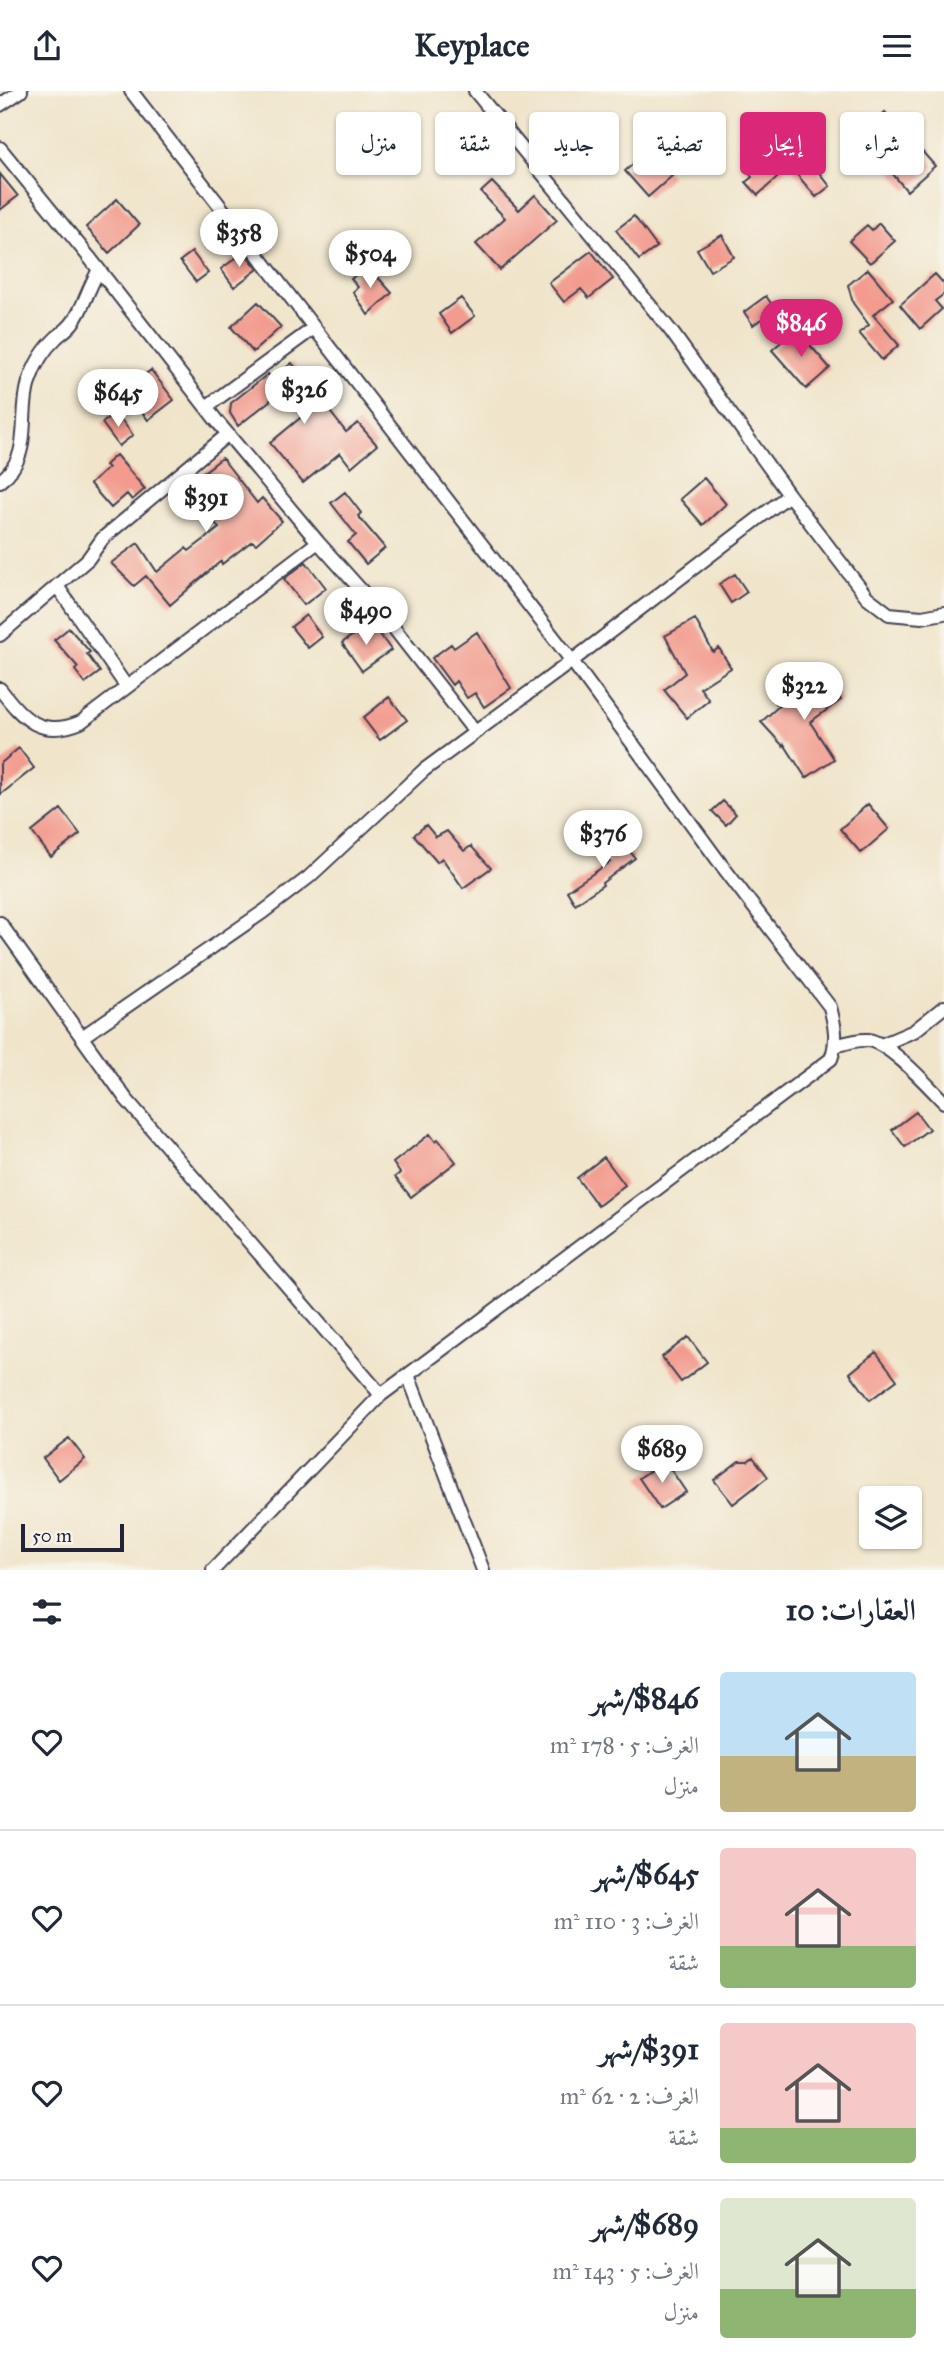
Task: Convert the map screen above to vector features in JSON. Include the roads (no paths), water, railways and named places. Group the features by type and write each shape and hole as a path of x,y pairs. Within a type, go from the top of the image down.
{"street":[{"path":"0,105 21,91"},
{"path":"131,91 572,661 720,863 830,1007 836,1029 831,1059 382,1395 213,1570"},
{"path":"475,91 671,331 789,495 878,607 889,614 905,617 944,613"},
{"path":"0,148 206,407 318,542 386,618 475,732"},
{"path":"0,481 10,473 23,446 24,405 36,362 47,347 71,325 99,270"},
{"path":"206,407 314,328"},
{"path":"0,635 88,559 103,538 228,434"},
{"path":"82,1037 309,877 403,787 789,495"},
{"path":"0,689 27,721 51,727 70,726 81,722 318,542"},
{"path":"57,586 126,687"},
{"path":"0,923 126,1098 382,1395"},
{"path":"881,1045 914,1031 944,1007"},
{"path":"835,1046 864,1040 881,1045 944,1102"},
{"path":"408,1375 483,1570"}]}
